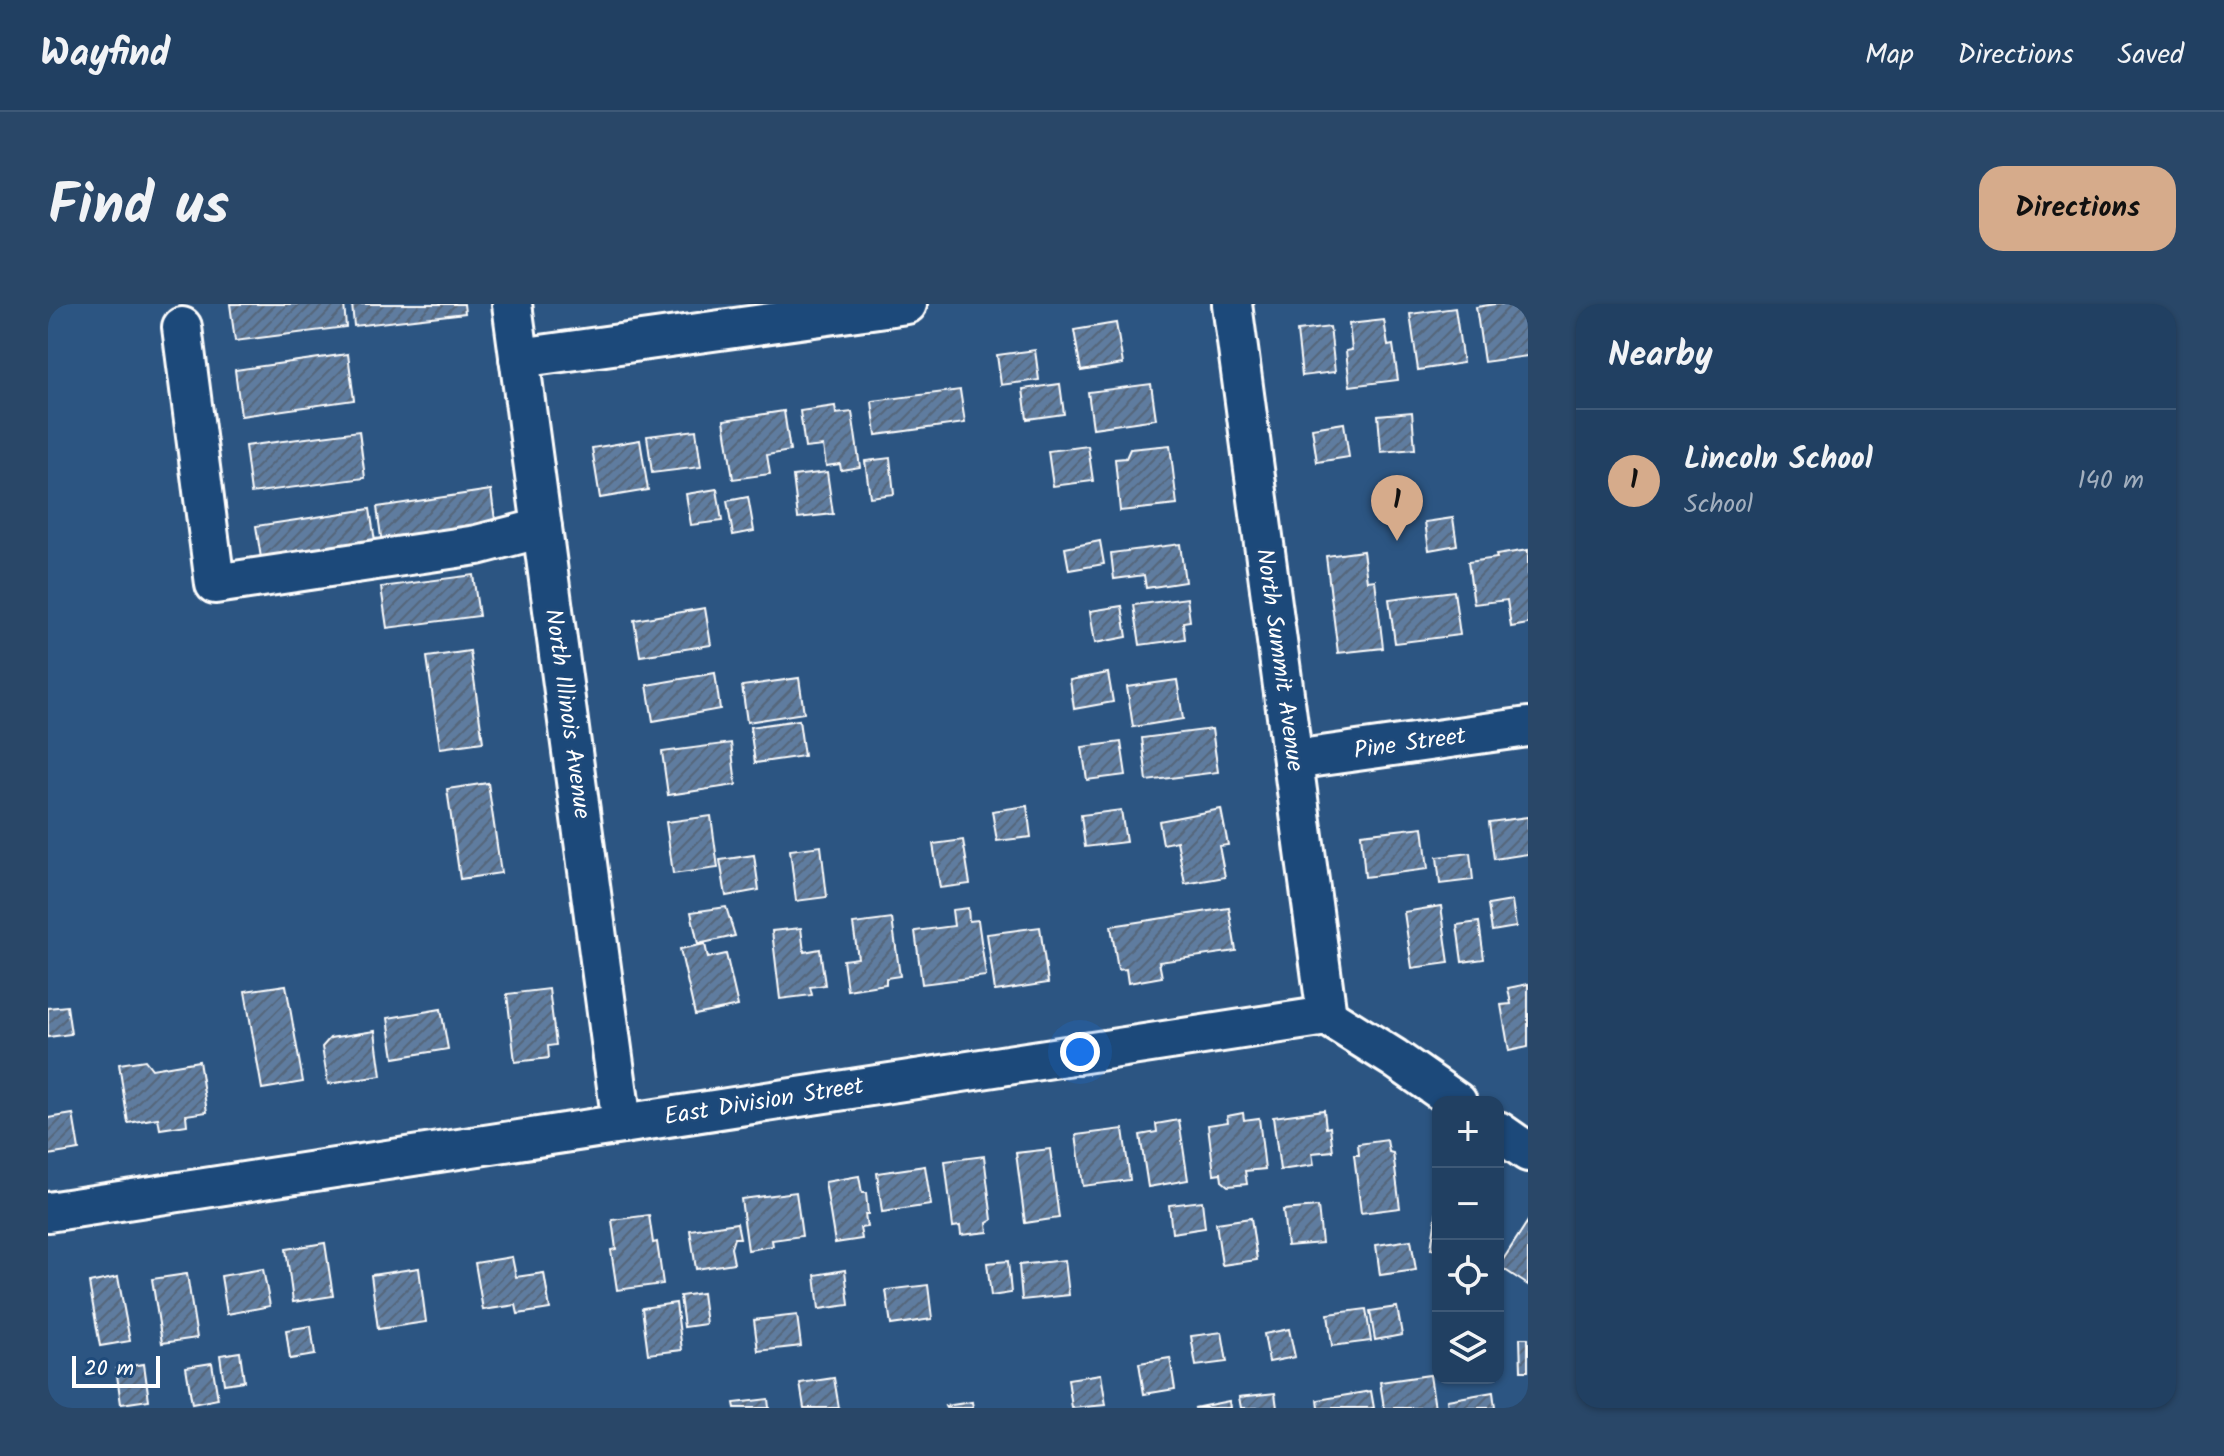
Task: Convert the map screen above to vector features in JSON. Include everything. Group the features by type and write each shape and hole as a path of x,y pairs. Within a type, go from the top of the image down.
{"street":[{"name":"North Illinois Avenue","path":"512,304 622,1124"},
{"path":"519,358 907,304"},
{"name":"North Summit Avenue","path":"1232,304 1327,1016"},
{"path":"182,327 215,584 477,545 542,528"},
{"name":"Pine Street","path":"1293,760 1528,727"},
{"path":"1327,1016 1448,1096"},
{"name":"East Division Street","path":"48,1212 1327,1016"},
{"path":"1504,1135 1528,1152"}],"building":[{"path":"230,304 344,304 346,327 235,341"},
{"path":"352,304 464,304 465,313 354,326"},
{"path":"1524,304 1528,356 1484,362 1476,307"},
{"path":"1455,308 1463,363 1418,370 1410,314"},
{"path":"1384,320 1388,346 1393,345 1398,380 1350,386 1346,351 1352,350 1349,324"},
{"path":"1116,323 1123,364 1081,371 1074,330"},
{"path":"1330,327 1335,372 1302,376 1297,331"},
{"path":"1035,350 1039,380 1001,385 997,355"},
{"path":"348,354 354,400 241,416 235,370"},
{"path":"1060,384 1064,414 1027,419 1023,389"},
{"path":"1151,384 1156,419 1093,428 1088,392"},
{"path":"960,390 965,423 876,435 872,401"},
{"path":"835,406 836,414 852,412 860,467 841,470 840,464 826,466 823,446 805,448 800,411"},
{"path":"784,411 790,451 767,455 770,474 733,479 724,420"},
{"path":"1412,412 1415,449 1381,452 1378,415"},
{"path":"1344,423 1349,457 1317,462 1312,428"},
{"path":"696,430 701,467 652,473 647,436"},
{"path":"359,431 365,478 251,493 245,446"},
{"path":"640,440 648,490 600,498 592,448"},
{"path":"1170,445 1177,505 1120,511 1115,459 1126,458 1130,449"},
{"path":"1088,446 1093,481 1053,486 1048,451"},
{"path":"890,458 894,494 870,497 865,461"},
{"path":"827,472 833,514 798,518 793,476"},
{"path":"717,489 722,521 691,525 686,494"},
{"path":"491,490 497,535 383,552 377,507"},
{"path":"748,497 754,531 733,535 727,501"},
{"path":"370,509 377,554 263,571 256,526"},
{"path":"1453,518 1457,545 1429,550 1425,522"},
{"path":"1100,541 1104,564 1069,570 1065,548"},
{"path":"1180,544 1185,582 1146,588 1144,575 1114,579 1111,553"},
{"path":"1528,550 1528,624 1511,627 1507,600 1474,604 1468,562"},
{"path":"1363,551 1367,581 1375,580 1383,648 1338,653 1326,556"},
{"path":"473,575 479,616 387,628 381,587"},
{"path":"1454,591 1460,635 1395,643 1389,599"},
{"path":"1187,598 1190,621 1183,622 1185,639 1140,645 1134,605"},
{"path":"1122,606 1127,637 1095,643 1090,611"},
{"path":"705,608 711,645 640,656 634,620"},
{"path":"470,651 483,742 440,748 427,657"},
{"path":"715,673 720,709 653,721 647,685"},
{"path":"1108,673 1113,702 1074,709 1070,680"},
{"path":"799,678 804,713 747,722 742,686"},
{"path":"1177,680 1183,719 1133,727 1127,687"},
{"path":"799,720 804,756 755,763 750,727"},
{"path":"1212,729 1218,772 1147,781 1142,738"},
{"path":"1121,742 1126,775 1087,780 1082,747"},
{"path":"731,743 736,785 668,795 662,752"},
{"path":"488,783 501,873 460,879 447,789"},
{"path":"1027,806 1031,837 997,841 992,811"},
{"path":"1221,809 1228,845 1219,846 1225,877 1185,884 1177,841 1163,844 1159,821"},
{"path":"1121,810 1126,842 1085,847 1081,815"},
{"path":"711,816 718,868 673,874 666,822"},
{"path":"1528,817 1528,854 1494,859 1489,822"},
{"path":"1423,827 1428,869 1365,877 1361,834"},
{"path":"963,840 970,884 940,888 933,844"},
{"path":"821,846 827,897 796,901 790,850"},
{"path":"1470,853 1473,880 1440,884 1437,857"},
{"path":"754,855 759,890 726,896 720,860"},
{"path":"1512,901 1516,927 1492,931 1488,905"},
{"path":"1441,906 1449,963 1412,968 1404,912"},
{"path":"726,907 735,936 698,944 691,912"},
{"path":"968,908 969,921 978,920 986,976 922,984 915,931 954,926 952,910"},
{"path":"1229,908 1236,951 1159,962 1162,977 1128,983 1126,969 1118,970 1111,926"},
{"path":"892,919 900,976 886,978 886,984 847,990 843,960 858,958 853,924"},
{"path":"1479,922 1484,959 1462,962 1457,925"},
{"path":"1040,927 1048,983 995,991 987,934"},
{"path":"801,928 804,952 820,949 825,985 810,987 812,995 780,999 772,931"},
{"path":"705,944 708,958 726,954 738,1006 695,1015 680,949"},
{"path":"1528,984 1528,1047 1509,1051 1501,1005 1511,1004 1508,988"},
{"path":"286,985 303,1082 262,1089 245,991"},
{"path":"549,989 556,1045 548,1046 549,1058 515,1062 507,994"},
{"path":"67,1006 71,1034 48,1037 48,1008"},
{"path":"441,1009 448,1049 394,1058 388,1018"},
{"path":"375,1031 381,1076 328,1084 322,1047 330,1038"},
{"path":"145,1060 152,1069 199,1061 207,1112 186,1115 187,1125 160,1129 158,1118 128,1123 119,1064"},
{"path":"1324,1110 1333,1151 1312,1153 1314,1165 1280,1170 1273,1117"},
{"path":"1243,1113 1244,1120 1259,1118 1265,1169 1245,1171 1247,1184 1228,1186 1222,1181 1221,1173 1214,1174 1208,1125 1228,1122 1227,1116"},
{"path":"73,1114 79,1150 48,1155 48,1118"},
{"path":"1179,1120 1188,1180 1148,1187 1140,1135 1157,1132 1156,1124"},
{"path":"1123,1129 1130,1180 1083,1186 1076,1135"},
{"path":"1387,1140 1389,1152 1393,1153 1400,1208 1361,1213 1354,1155 1359,1155 1358,1144"},
{"path":"1050,1149 1059,1218 1025,1223 1016,1153"},
{"path":"984,1156 992,1220 987,1223 988,1232 961,1235 960,1226 953,1227 945,1161"},
{"path":"925,1166 931,1205 882,1212 877,1173"},
{"path":"859,1176 862,1193 866,1193 867,1227 860,1228 862,1239 835,1243 825,1182"},
{"path":"796,1192 802,1236 772,1240 773,1246 748,1250 741,1199"},
{"path":"1202,1201 1205,1228 1172,1233 1169,1205"},
{"path":"1318,1207 1322,1243 1287,1246 1283,1210"},
{"path":"649,1215 653,1243 657,1242 663,1284 617,1290 611,1250 616,1249 612,1220"},
{"path":"1251,1218 1257,1260 1222,1265 1216,1223"},
{"path":"1528,1221 1528,1285 1504,1269 1504,1258"},
{"path":"737,1223 740,1238 734,1238 731,1248 734,1263 696,1269 690,1230"},
{"path":"1411,1240 1416,1270 1380,1275 1376,1245"},
{"path":"325,1243 333,1296 293,1302 286,1249"},
{"path":"512,1257 516,1277 544,1273 550,1309 518,1314 516,1305 483,1310 475,1263"},
{"path":"1065,1260 1069,1295 1022,1300 1019,1265"},
{"path":"1008,1261 1011,1293 991,1296 987,1263"},
{"path":"419,1268 426,1322 378,1329 371,1275"},
{"path":"263,1269 270,1306 227,1314 221,1276"},
{"path":"845,1270 849,1305 819,1309 815,1275"},
{"path":"187,1274 197,1338 162,1343 152,1279"},
{"path":"118,1277 130,1341 100,1346 89,1283"},
{"path":"928,1285 932,1319 891,1325 886,1290"},
{"path":"702,1293 706,1324 684,1327 680,1296"},
{"path":"676,1303 682,1350 648,1354 642,1308"},
{"path":"1397,1307 1402,1335 1375,1340 1370,1311"},
{"path":"1366,1309 1371,1341 1332,1346 1328,1314"},
{"path":"797,1315 801,1346 758,1351 754,1320"},
{"path":"311,1326 315,1355 290,1359 286,1330"},
{"path":"1289,1329 1295,1357 1269,1362 1264,1334"},
{"path":"1222,1332 1227,1362 1196,1366 1191,1336"},
{"path":"1520,1338 1528,1338 1528,1371 1521,1371"},
{"path":"240,1352 244,1381 224,1384 220,1355"},
{"path":"1170,1358 1175,1389 1144,1394 1139,1363"},
{"path":"212,1363 218,1399 192,1404 186,1367"},
{"path":"144,1364 149,1400 121,1404 116,1368"},
{"path":"1101,1374 1106,1405 1072,1408 1068,1379"},
{"path":"1430,1375 1435,1408 1384,1408 1380,1382"},
{"path":"834,1378 839,1408 804,1408 800,1383"},
{"path":"1371,1391 1374,1408 1319,1408 1318,1400"},
{"path":"1493,1392 1495,1408 1448,1408 1447,1400"},
{"path":"1275,1393 1277,1408 1241,1408 1239,1397"},
{"path":"768,1399 769,1408 735,1408 734,1403"},
{"path":"1229,1401 1230,1408 1194,1408"},
{"path":"972,1402 973,1408 945,1406"}],"place":[{"name":"Lincoln School","path":"1397,541"}]}
